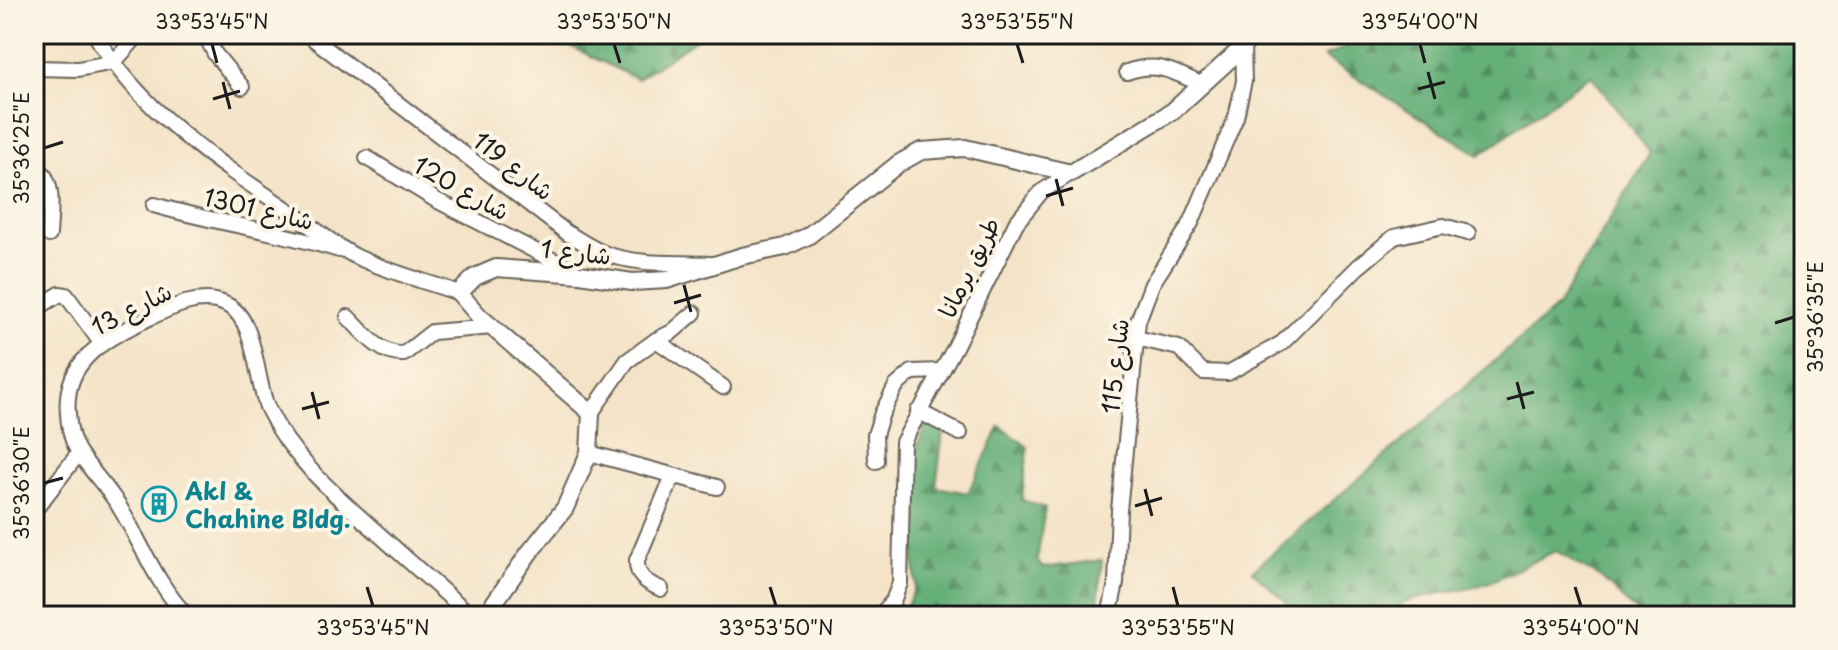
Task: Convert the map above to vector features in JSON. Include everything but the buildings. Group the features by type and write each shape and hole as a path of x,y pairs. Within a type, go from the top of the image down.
{"street":[{"path":"95,34 114,62 160,114 202,149 354,255 459,293 591,413"},
{"path":"34,68 78,69 114,62 139,34"},
{"path":"205,34 215,54 242,87"},
{"name":"شارع 119","path":"311,34 567,233 601,252 625,259 719,264"},
{"name":"طريق برمانا","path":"880,616 893,601 900,583 903,442 955,347 1016,223 1041,192 1173,111 1247,40"},
{"name":"شارع 115","path":"1109,616 1116,583 1119,510 1141,311 1152,284 1188,230 1236,117 1244,81 1247,40"},
{"path":"1127,72 1143,66 1158,66 1203,85"},
{"name":"شارع 1","path":"459,293 475,277 496,268 580,274 632,282 667,280 742,256 785,247 808,236 898,164 921,151 965,148 1071,173"},
{"name":"شارع 120","path":"367,158 436,200 580,274"},
{"path":"34,165 47,176 50,189 49,235"},
{"name":"شارع 1301","path":"154,205 225,224 289,235 354,255"},
{"path":"1136,338 1179,348 1203,372 1228,373 1282,343 1358,267 1394,237 1443,226 1468,233"},
{"path":"34,310 60,294 66,295 102,344"},
{"name":"شارع 13","path":"79,453 72,438 67,396 77,368 102,344 146,320 194,300 227,305 240,315 247,328 258,383 268,410 310,470 472,616"},
{"path":"485,616 565,508 589,453 591,413 627,361 672,332 694,313"},
{"path":"348,317 375,344 399,355 432,332 493,327"},
{"path":"656,340 723,387"},
{"path":"876,461 875,435 896,386 912,372 941,371"},
{"path":"918,411 960,433"},
{"path":"34,511 79,453 117,502 168,596 187,616"},
{"path":"589,453 717,487"},
{"path":"661,589 642,578 636,569 673,476"}],"green space":[{"path":"546,34 704,34 637,79"},
{"path":"1372,34 1804,34 1804,616 1641,616 1602,579 1556,551 1487,583 1419,598 1394,608 1386,616 1302,616 1252,571 1557,307 1650,153 1591,75 1479,155 1324,57"},
{"path":"926,423 943,432 936,487 968,493 1000,426 1028,447 1022,500 1045,508 1037,561 1043,568 1102,560 1097,616 902,616 916,586 907,475"}],"place":[{"name":"Akl & Chahine Bldg.","path":"159,504"}]}
